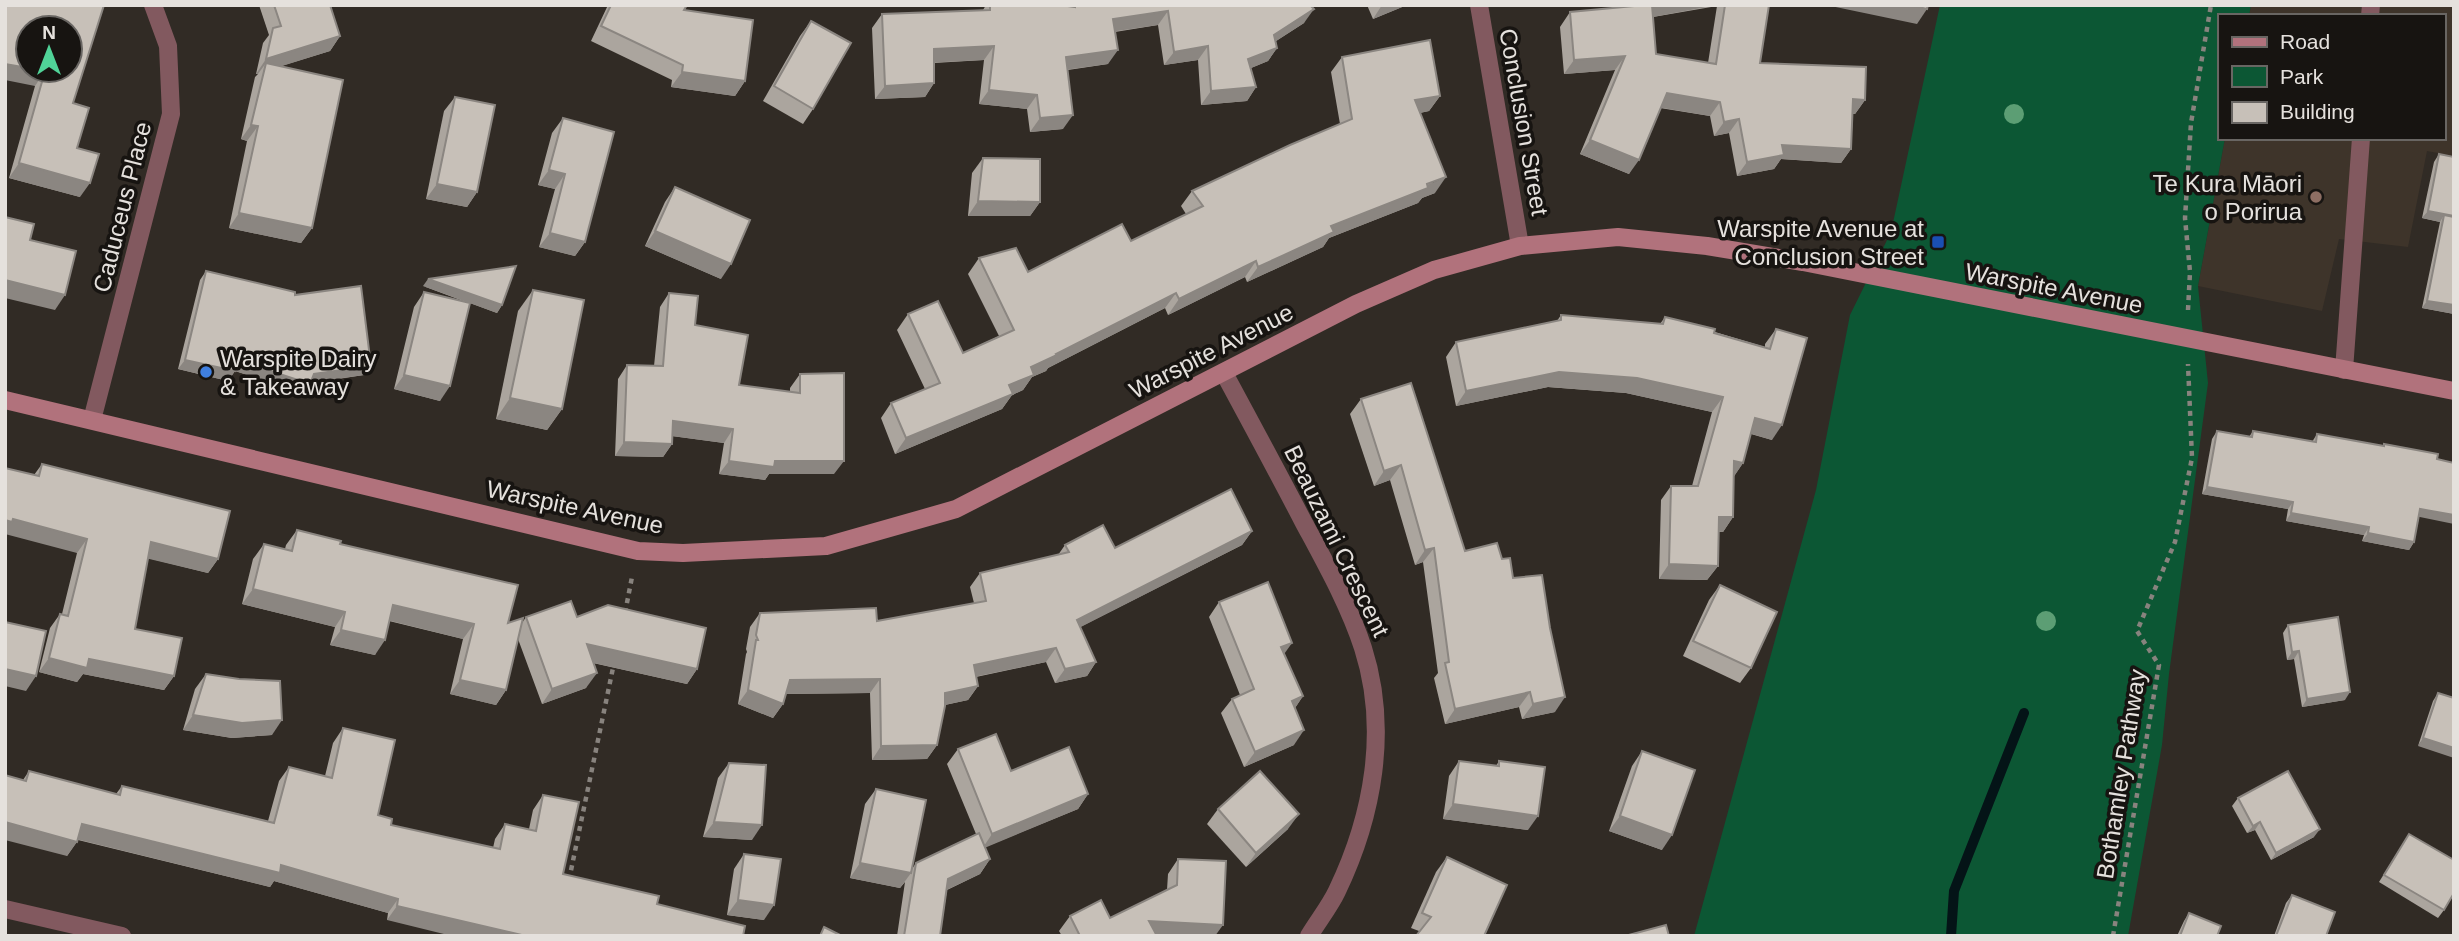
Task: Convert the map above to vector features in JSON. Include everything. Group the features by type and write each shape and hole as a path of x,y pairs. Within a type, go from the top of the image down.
{"main road":[{"name":"Warspite Avenue","path":"5,400 638,551 683,553 826,546 956,509 1356,303 1434,270 1520,246 1618,237 1707,246 1803,262 2454,391"}],"street":[{"name":"Caduceus Place","path":"92,421 171,114 169,46 153,5"},
{"name":"Conclusion Street","path":"1479,5 1520,246"},
{"path":"2344,370 2361,140"},
{"name":"Beauzami Crescent","path":"1224,373 1327,565 1363,650 1373,688 1376,740 1372,786 1361,835 1336,893 1309,936"},
{"path":"5,909 122,936"}],"path":[{"name":"Bothamley Pathway","path":"2113,936 2159,665 2137,631 2175,542 2192,458 2187,340 2190,272 2185,218 2191,123 2211,5"},
{"path":"624,617 638,551"},
{"path":"568,883 616,657"}],"shaded area":[{"name":"Te Kura Māori o Porirua","path":"2251,5 2454,5 2454,156 2427,151 2408,247 2339,239 2322,311 2198,286 2225,140 2445,140 2445,14 2249,14"}],"green space":[{"path":"1940,5 2251,5 2249,14 2218,14 2218,140 2225,140 2198,286 2208,383 2162,745 2128,936 1694,936 1816,490 1850,315 1891,232"}],"building":[{"path":"5,5 104,5 84,68 84,14 14,14 14,66 5,64"},
{"path":"274,5 330,5 340,36 266,59 273,28 281,26"},
{"path":"611,5 687,5 684,10 753,20 745,81 682,72 683,65 601,26"},
{"path":"990,5 1310,5 1314,9 1274,35 1277,48 1248,59 1256,87 1211,91 1208,46 1174,52 1168,11 1113,19 1118,50 1066,57 1073,115 1040,118 1037,95 989,90 994,46 934,49 934,83 885,86 882,14 990,10"},
{"path":"1652,5 1656,54 1716,64 1725,5 1769,5 1760,63 1866,67 1865,100 1853,99 1851,149 1782,145 1784,155 1747,162 1739,119 1724,122 1720,102 1667,93 1639,160 1590,140 1625,56 1574,60 1570,12"},
{"path":"1910,5 1928,5 1927,9"},
{"path":"811,21 851,43 813,109 774,86"},
{"path":"1430,40 1440,96 1415,100 1446,177 1427,184 1428,188 1331,226 1334,232 1258,267 1256,261 1179,299 1176,293 1031,367 1034,375 1009,385 1013,394 906,438 891,403 940,383 908,314 938,301 963,353 1014,330 979,258 1016,248 1028,272 1122,224 1131,241 1203,206 1192,191 1352,119 1342,57"},
{"path":"266,63 343,80 312,228 239,213 258,126 251,125"},
{"path":"41,84 79,84 73,103 89,108 77,148 99,154 90,183 19,163"},
{"path":"455,97 495,105 477,192 437,184"},
{"path":"563,118 614,132 585,242 550,233 565,174 549,170"},
{"path":"2439,154 2454,157 2454,216 2428,211"},
{"path":"983,158 1040,159 1040,202 978,201"},
{"path":"675,187 750,220 731,264 655,231"},
{"path":"2444,215 2454,217 2454,305 2427,301"},
{"path":"5,217 34,224 30,240 76,251 65,295 5,280"},
{"path":"516,266 502,305 428,279"},
{"path":"206,271 295,292 295,295 361,286 371,366 314,374 310,384 237,360 235,371 185,360"},
{"path":"533,290 584,300 562,409 510,398"},
{"path":"424,292 470,303 450,386 404,375"},
{"path":"669,293 698,296 695,325 748,335 739,385 800,393 800,374 844,373 844,461 775,461 774,467 729,461 733,429 673,421 672,444 624,442 627,365 663,366"},
{"path":"1561,315 1663,324 1665,317 1715,329 1714,333 1770,349 1776,329 1807,338 1782,425 1755,418 1743,463 1734,461 1733,517 1719,517 1718,566 1669,564 1671,486 1698,486 1723,397 1637,378 1559,372 1466,391 1456,342 1561,320"},
{"path":"1411,383 1465,551 1497,543 1502,559 1510,558 1513,578 1542,575 1565,697 1533,704 1530,692 1455,709 1445,663 1449,662 1434,548 1425,550 1401,465 1384,471 1361,399"},
{"path":"2217,431 2252,437 2253,431 2316,442 2317,434 2438,454 2437,459 2454,463 2454,515 2420,509 2414,542 2368,533 2369,527 2291,513 2293,502 2207,487"},
{"path":"42,464 230,511 218,559 151,542 135,629 182,638 174,676 89,659 87,668 49,658 60,614 68,616 87,539 13,519 12,522 5,520 5,468 39,476"},
{"path":"1231,489 1252,531 1077,620 1096,662 1065,669 1056,648 974,665 978,686 945,693 937,745 881,746 880,679 790,680 783,704 748,690 758,640 756,635 760,613 876,608 877,621 986,601 980,573 1069,552 1065,545 1103,525 1115,548"},
{"path":"297,530 341,541 340,544 518,585 508,623 523,618 506,690 460,680 474,624 393,605 385,640 341,630 345,612 253,589 264,544 292,551"},
{"path":"1268,582 1292,643 1281,647 1303,696 1292,701 1304,730 1255,752 1232,699 1254,689 1219,602"},
{"path":"1720,585 1777,612 1751,668 1693,641"},
{"path":"571,601 577,617 608,605 706,628 697,669 587,644 597,673 552,689 526,617"},
{"path":"2338,617 2350,692 2307,699 2299,651 2292,652 2288,625"},
{"path":"5,622 46,631 36,676 5,669"},
{"path":"206,674 280,681 282,720 242,723 193,715"},
{"path":"2438,693 2454,698 2454,748 2423,738"},
{"path":"343,728 395,740 378,815 392,819 391,825 500,849 505,824 536,831 543,795 579,802 563,874 659,896 657,904 745,926 743,936 526,936 397,906 398,899 281,865 280,873 82,824 77,842 5,822 5,775 26,781 29,771 120,795 122,786 274,823 289,767 332,778"},
{"path":"996,734 1011,771 1069,747 1088,794 992,834 958,749"},
{"path":"1642,751 1695,770 1672,835 1620,816"},
{"path":"1459,761 1499,766 1499,761 1545,767 1538,816 1453,804"},
{"path":"729,763 766,765 762,825 714,822"},
{"path":"1260,771 1299,814 1256,853 1218,809"},
{"path":"2288,771 2320,829 2276,853 2260,822 2253,826 2238,798"},
{"path":"876,789 926,800 911,873 860,863"},
{"path":"979,833 990,859 948,879 940,936 904,936 916,863"},
{"path":"2409,834 2454,860 2454,893 2444,910 2384,875"},
{"path":"744,854 781,859 774,905 738,900"},
{"path":"1447,857 1507,885 1484,936 1416,936 1431,917 1422,913"},
{"path":"1178,859 1226,861 1223,925 1149,921 1157,936 1080,936 1070,916 1101,900 1110,918 1177,885"},
{"path":"2292,895 2335,912 2326,936 2276,936"},
{"path":"2189,913 2221,926 2217,936 2180,936"},
{"path":"1666,925 1669,936 1625,936"},
{"path":"824,927 842,936 820,936"}],"waterway":[{"path":"1951,936 1954,891 2024,713"}],"place":[{"name":"Te Kura Māori o Porirua","path":"2316,197"},
{"name":"Warspite Avenue at Conclusion Street","path":"1938,242"},
{"name":"Warspite Dairy & Takeaway","path":"206,372"}]}
